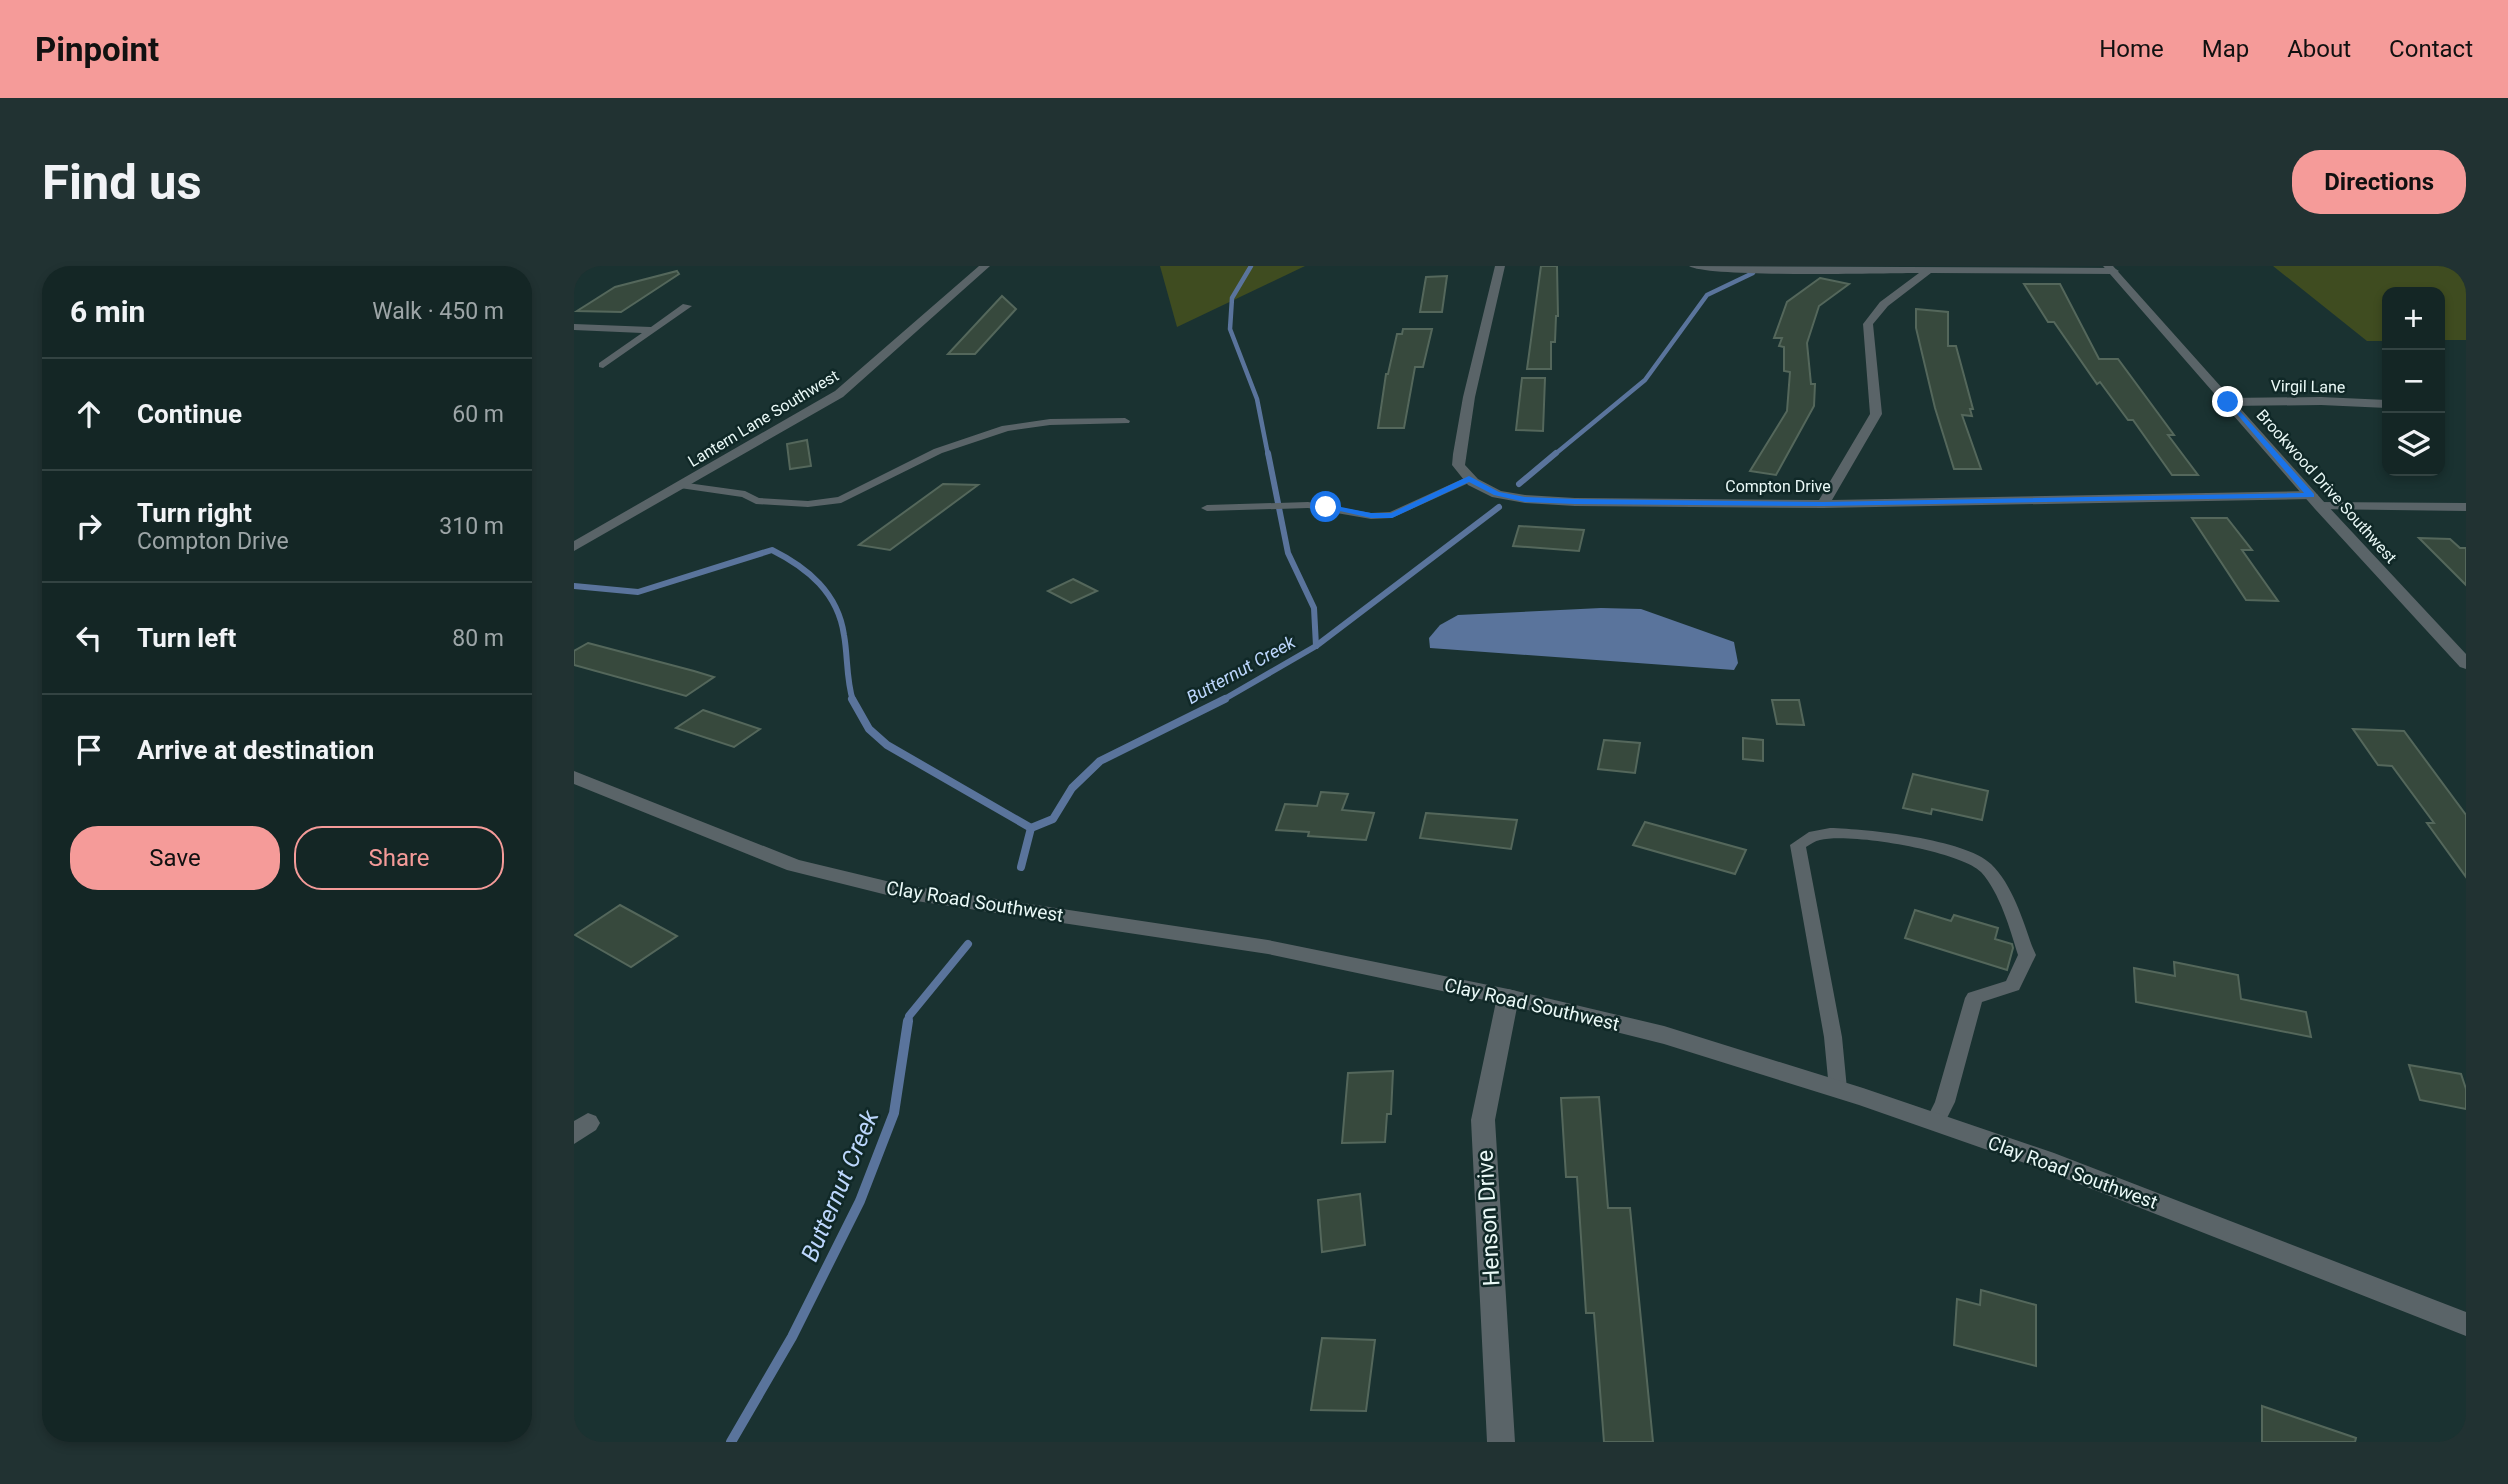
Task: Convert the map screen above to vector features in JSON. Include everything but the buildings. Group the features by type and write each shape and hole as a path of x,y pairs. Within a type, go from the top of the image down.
{"street":[{"name":"Lantern Lane Southwest","path":"574,547 839,394 985,266"},
{"path":"1469,479 1460,465 1459,454 1469,397 1500,266"},
{"path":"1694,266 1727,269 2111,269"},
{"name":"Brookwood Drive Southwest","path":"2111,269 2316,501 2466,664"},
{"path":"1823,504 1877,414 1868,324 1884,304 1930,270"},
{"path":"603,365 687,306"},
{"path":"574,327 654,330"},
{"name":"Virgil Lane","path":"2228,402 2382,404"},
{"name":"Compton Drive","path":"1469,479 1497,494 1525,499 1823,504 2316,501 2466,507"},
{"name":"Clay Road Southwest","path":"574,777 794,865 903,892 1268,947 1508,997 1664,1035 1838,1089 2057,1165 2466,1324"},
{"name":"Henson Drive","path":"1501,1442 1483,1120 1508,997"}],"lane":[{"path":"680,485 744,494 756,501 808,504 841,500 938,451 1006,428 1050,422 1125,421"},
{"path":"1207,508 1308,505 1371,516 1392,515 1469,479"},
{"path":"1838,1089 1833,1037 1798,845 1818,834 1873,835 1944,850 1983,865 2019,930 2027,955 2013,985 1974,998 1945,1102 1935,1122"}],"green space":[{"path":"1160,266 1305,266 1177,327"},
{"path":"2273,266 2466,266 2466,340 2445,340 2445,287 2382,287 2382,341 2367,341"}],"water":[{"path":"1601,608 1641,609 1734,642 1738,663 1734,670 1430,648 1429,638 1440,625 1458,615"}],"waterway":[{"name":"Butternut Creek","path":"1251,266 1232,298 1230,329 1257,399 1268,455"},
{"path":"1554,455 1645,380 1707,295 1753,273"},
{"name":"Butternut Creek","path":"1268,453 1288,553 1314,608 1316,646"},
{"path":"1519,484 1556,453"},
{"path":"1316,646 1499,507"},
{"path":"574,586 638,592 772,550 809,574 828,594 835,607 844,635 853,701"},
{"name":"Butternut Creek","path":"1221,701 1316,646"},
{"name":"Butternut Creek","path":"1221,701 1225,699"},
{"path":"853,701 869,729 887,745 1031,828"},
{"name":"Butternut Creek","path":"1031,828 1053,819 1072,788 1100,761 1221,701"},
{"name":"Butternut Creek","path":"1021,867 1031,828"},
{"name":"Butternut Creek","path":"908,1022 909,1016 968,944"},
{"name":"Butternut Creek","path":"731,1442 792,1337 860,1201 894,1113 908,1021"}],"route":[{"path":"1326,507 1371,516 1392,515 1469,479 1497,494 1525,499 1575,502 1823,504 2311,495 2228,402"}]}
